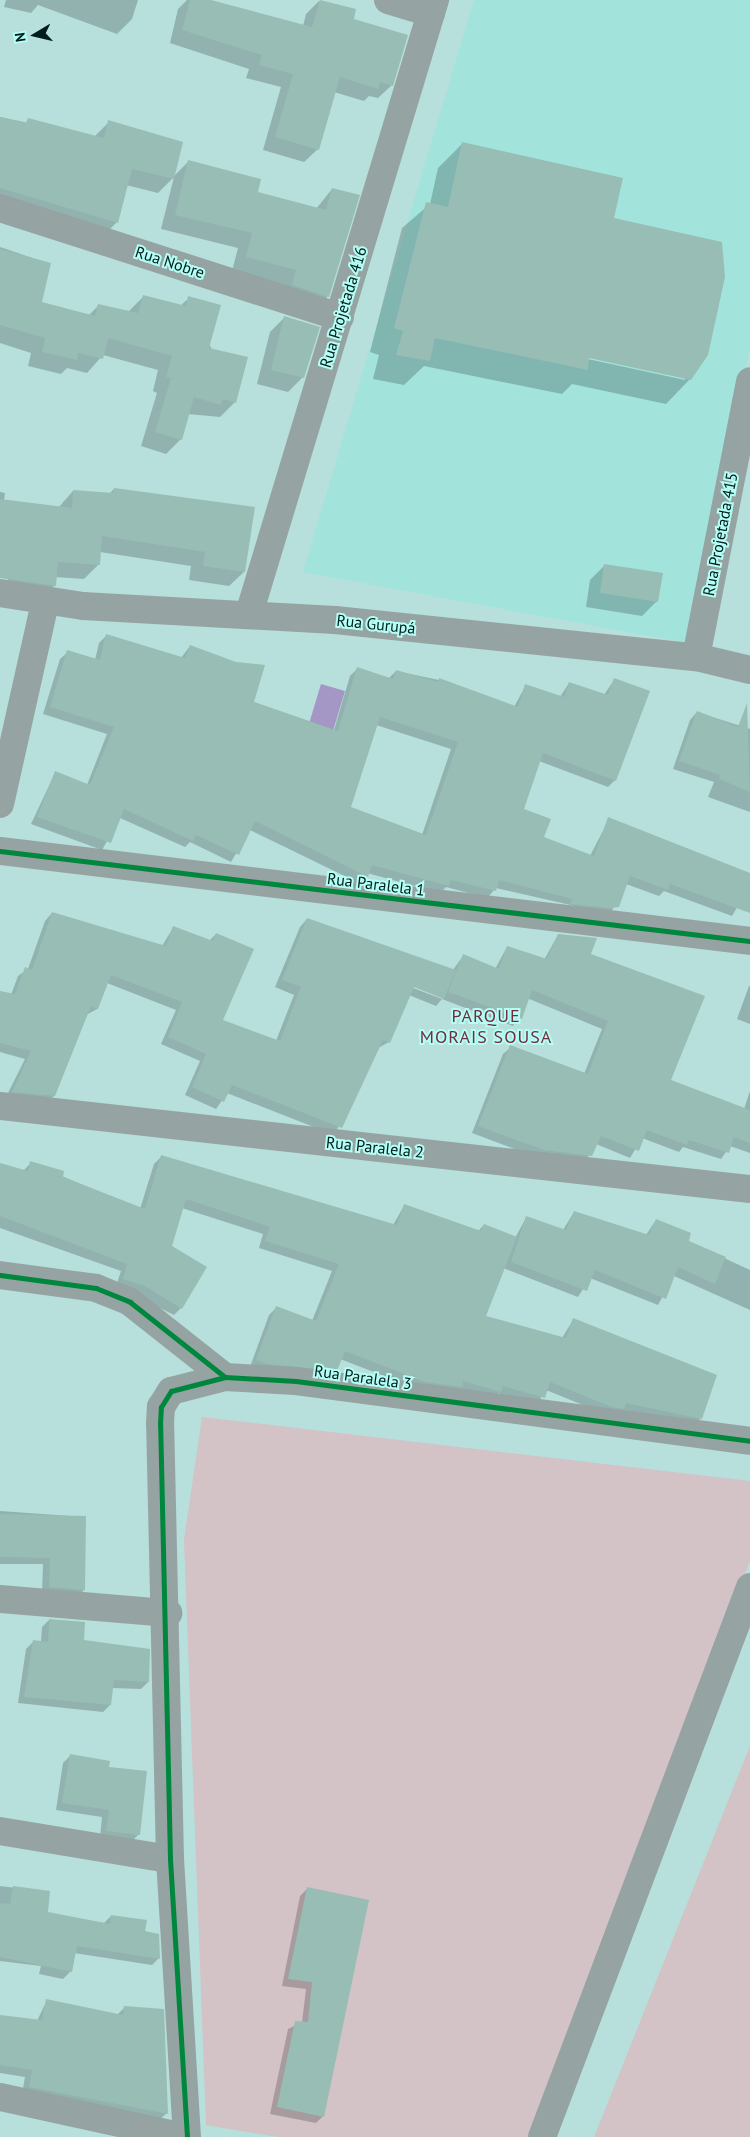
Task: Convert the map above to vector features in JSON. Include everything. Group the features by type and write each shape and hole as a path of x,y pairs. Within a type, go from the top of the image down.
{"street":[{"path":"388,0 433,7"},
{"name":"Rua Projetada 416","path":"249,614 433,7"},
{"name":"Rua Nobre","path":"0,208 340,317"},
{"name":"Rua Projetada 415","path":"696,658 750,382"},
{"name":"Rua Gurupá","path":"0,593 46,602 249,614 696,658 750,670"},
{"path":"0,804 46,602"},
{"name":"Rua Paralela 1","path":"0,851 750,941"},
{"name":"Rua Paralela 2","path":"0,1106 750,1189"},
{"path":"0,1275 96,1288 130,1302 225,1377"},
{"name":"Rua Paralela 3","path":"186,2137 170,1859 168,1613 161,1407 171,1390 225,1377 296,1381 750,1441"},
{"path":"542,2137 750,1587"},
{"path":"0,1599 168,1613"},
{"path":"0,1831 170,1859"},
{"path":"0,2097 186,2137"}],"shaded area":[{"path":"474,0 750,0 750,347 687,643 303,572"},
{"path":"321,684 345,691 332,734 308,727"},
{"path":"202,1417 750,1481 750,1561 529,2137 277,2137 206,2125 184,1540"},
{"path":"750,1746 750,2137 594,2137"}],"building":[{"path":"190,0 211,0 312,27 320,0 356,9 354,19 408,35 393,86 380,82 378,89 340,77 319,150 275,137 293,74 259,65 262,55 182,30"},
{"path":"0,117 26,123 28,118 104,138 108,120 183,142 174,179 132,169 118,223 0,188"},
{"path":"462,142 623,178 614,218 722,242 725,277 708,355 691,380 589,358 588,370 435,338 430,361 396,355 403,331 394,328 426,202 448,207"},
{"path":"188,160 261,179 258,192 326,210 332,188 360,195 329,297 292,285 296,270 246,257 252,233 175,215"},
{"path":"0,249 51,263 42,302 95,316 98,304 138,313 143,295 186,306 188,296 221,305 209,348 248,357 236,403 223,399 221,405 194,397 182,440 155,432 171,378 166,377 172,356 108,338 103,359 78,353 77,360 42,352 45,338 0,325"},
{"path":"284,316 320,327 304,378 271,370"},
{"path":"114,488 255,507 245,572 203,566 205,552 102,536 100,565 58,562 56,586 0,578 0,499 72,508 73,490 113,493"},
{"path":"604,564 663,573 658,602 600,593"},
{"path":"106,634 185,658 190,645 236,662 265,665 254,702 338,731 357,667 393,679 396,670 438,682 439,678 518,707 525,684 564,697 569,682 608,695 614,678 650,691 616,781 543,753 524,809 551,819 544,837 594,856 608,817 750,873 750,913 670,884 668,890 630,876 619,907 609,908 570,904 572,899 499,880 496,891 451,880 449,886 372,865 368,877 255,821 239,855 196,835 193,841 124,809 111,843 37,817 55,771 90,785 114,727 50,707 67,650 100,660","holes":["380,717 458,742 426,835 351,807"]},
{"path":"747,703 750,792 719,779 720,775 679,761 697,711 738,727"},
{"path":"52,912 166,946 173,926 213,941 216,933 254,949 223,1020 280,1041 301,987 282,980 307,918 456,970 444,999 414,987 390,1043 383,1040 342,1128 232,1085 224,1102 192,1087 206,1054 168,1037 182,1002 111,975 98,1009 91,1006 55,1096 12,1092 31,1051 0,1043 0,991 15,994 25,967 32,970"},
{"path":"558,934 597,938 591,954 705,996 671,1080 750,1110 750,1143 734,1137 729,1153 689,1140 687,1145 647,1130 639,1151 601,1136 592,1156 544,1150 478,1126 510,1045 588,1074 608,1021 532,990 522,1019 448,992 463,954 499,969 507,946 547,959"},
{"path":"161,1155 397,1225 404,1204 481,1231 484,1224 517,1237 486,1316 566,1338 573,1318 717,1375 702,1419 626,1403 624,1409 612,1407 550,1382 545,1398 503,1386 501,1392 463,1381 462,1387 425,1382 345,1351 337,1371 267,1364 256,1360 276,1306 316,1321 339,1264 265,1241 270,1227 186,1199 172,1246 207,1267 182,1309 145,1286 123,1279 127,1264 0,1216 0,1163 28,1171 30,1161 64,1171 63,1177 145,1209"},
{"path":"574,1211 649,1235 656,1219 691,1233 689,1241 726,1257 715,1284 678,1267 666,1299 595,1270 587,1291 511,1262 526,1216 566,1230"},
{"path":"0,1514 86,1516 85,1590 49,1587 50,1558 0,1557"},
{"path":"49,1619 85,1622 84,1640 150,1649 149,1682 114,1680 111,1705 24,1697 33,1640 48,1642"},
{"path":"70,1754 110,1761 109,1767 147,1771 140,1835 106,1831 109,1810 62,1803"},
{"path":"13,1886 50,1891 48,1912 110,1924 111,1915 147,1920 145,1931 159,1934 160,1959 77,1946 72,1972 0,1957 0,1903 10,1904"},
{"path":"307,1887 369,1900 324,2117 277,2107 295,2021 308,2022 312,1982 288,1979"},
{"path":"46,1999 123,2015 124,2006 164,2009 168,2114 29,2087 32,2070 0,2065 0,2015 42,2020"}],"cycle path":[{"path":"0,851 750,941"},
{"path":"0,1275 96,1288 130,1302 225,1377 296,1381 750,1441"},
{"path":"187,2137 170,1859 160,1424 161,1407 171,1391 225,1377"}],"district":[{"name":"PARQUE MORAIS SOUSA","path":"486,1027"}]}
